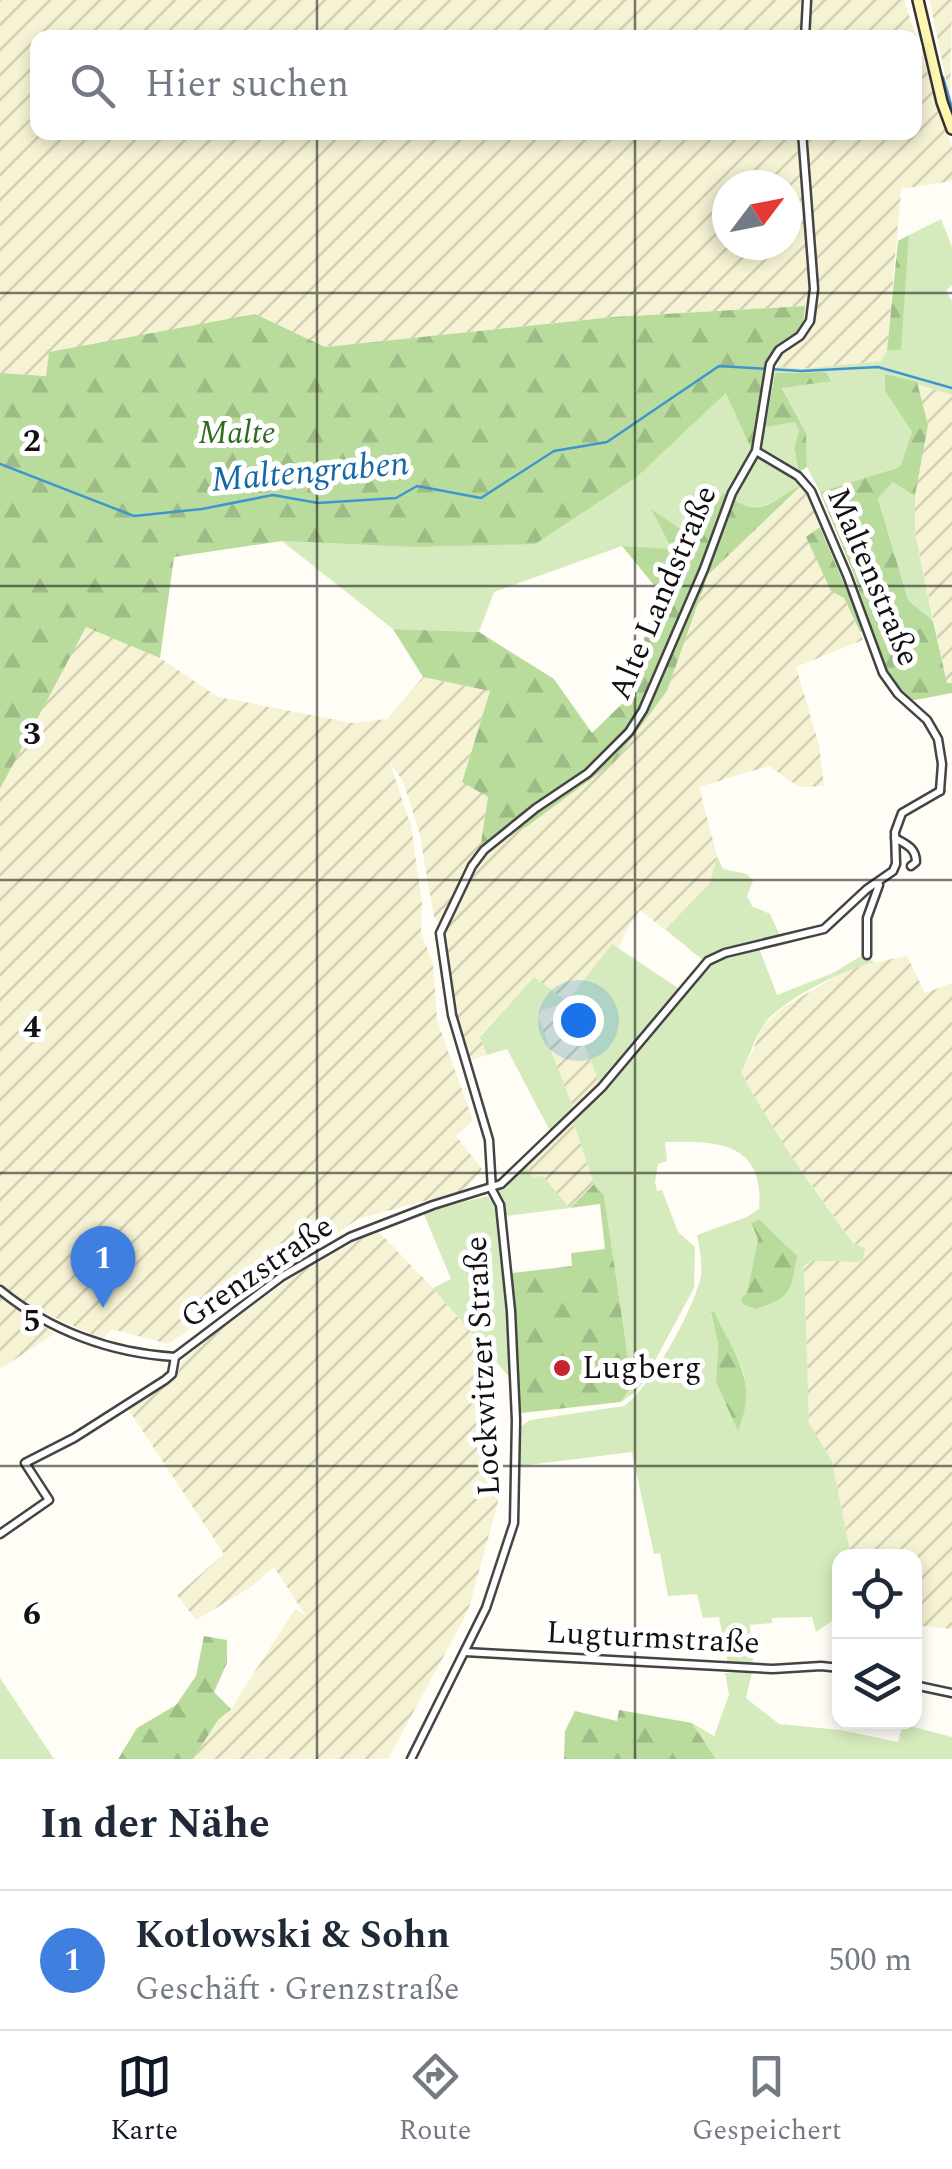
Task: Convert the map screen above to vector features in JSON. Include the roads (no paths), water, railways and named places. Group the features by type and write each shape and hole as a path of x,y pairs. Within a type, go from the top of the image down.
{"main road":[{"path":"918,0 952,129"}],"street":[{"path":"805,30 807,0"},
{"name":"Alte Landstraße","path":"492,1190 488,1140 452,1014 440,934 472,866 484,850 588,773 633,727 704,569 732,493 756,451 769,370 779,350 806,330 814,306 803,140"},
{"name":"Maltenstraße","path":"756,451 798,476 811,491 884,674 898,694 927,720 938,738 942,764 940,791"},
{"path":"492,1190 602,1087 708,961 824,929 893,871 896,822 902,813 940,791 952,797"},
{"path":"895,838 911,846 916,856 911,866"},
{"path":"867,954 868,912 879,884"},
{"name":"Grenzstraße","path":"0,1290 38,1318 68,1333 112,1348 175,1357 281,1278 350,1238 433,1205 492,1190"},
{"name":"Lockwitzer Straße","path":"411,1759 486,1608 507,1550 516,1504 512,1310 500,1205 492,1190"},
{"path":"0,1534 49,1500 26,1463 74,1438 165,1380 172,1374 175,1357"},
{"name":"Lugturmstraße","path":"465,1652 754,1668 832,1668"},
{"path":"922,1687 952,1693"}],"waterway":[{"path":"943,77 952,108"},
{"name":"Maltengraben","path":"0,464 134,516 202,509 273,495 318,503 396,498 417,486 481,498 554,451 607,442 719,366 801,371 878,367 952,388"}],"place":[{"name":"Kotlowski & Sohn","path":"103,1308"},
{"name":"Lugberg","path":"562,1368"}],"park label":[{"name":"Malte","path":"237,433"}]}
